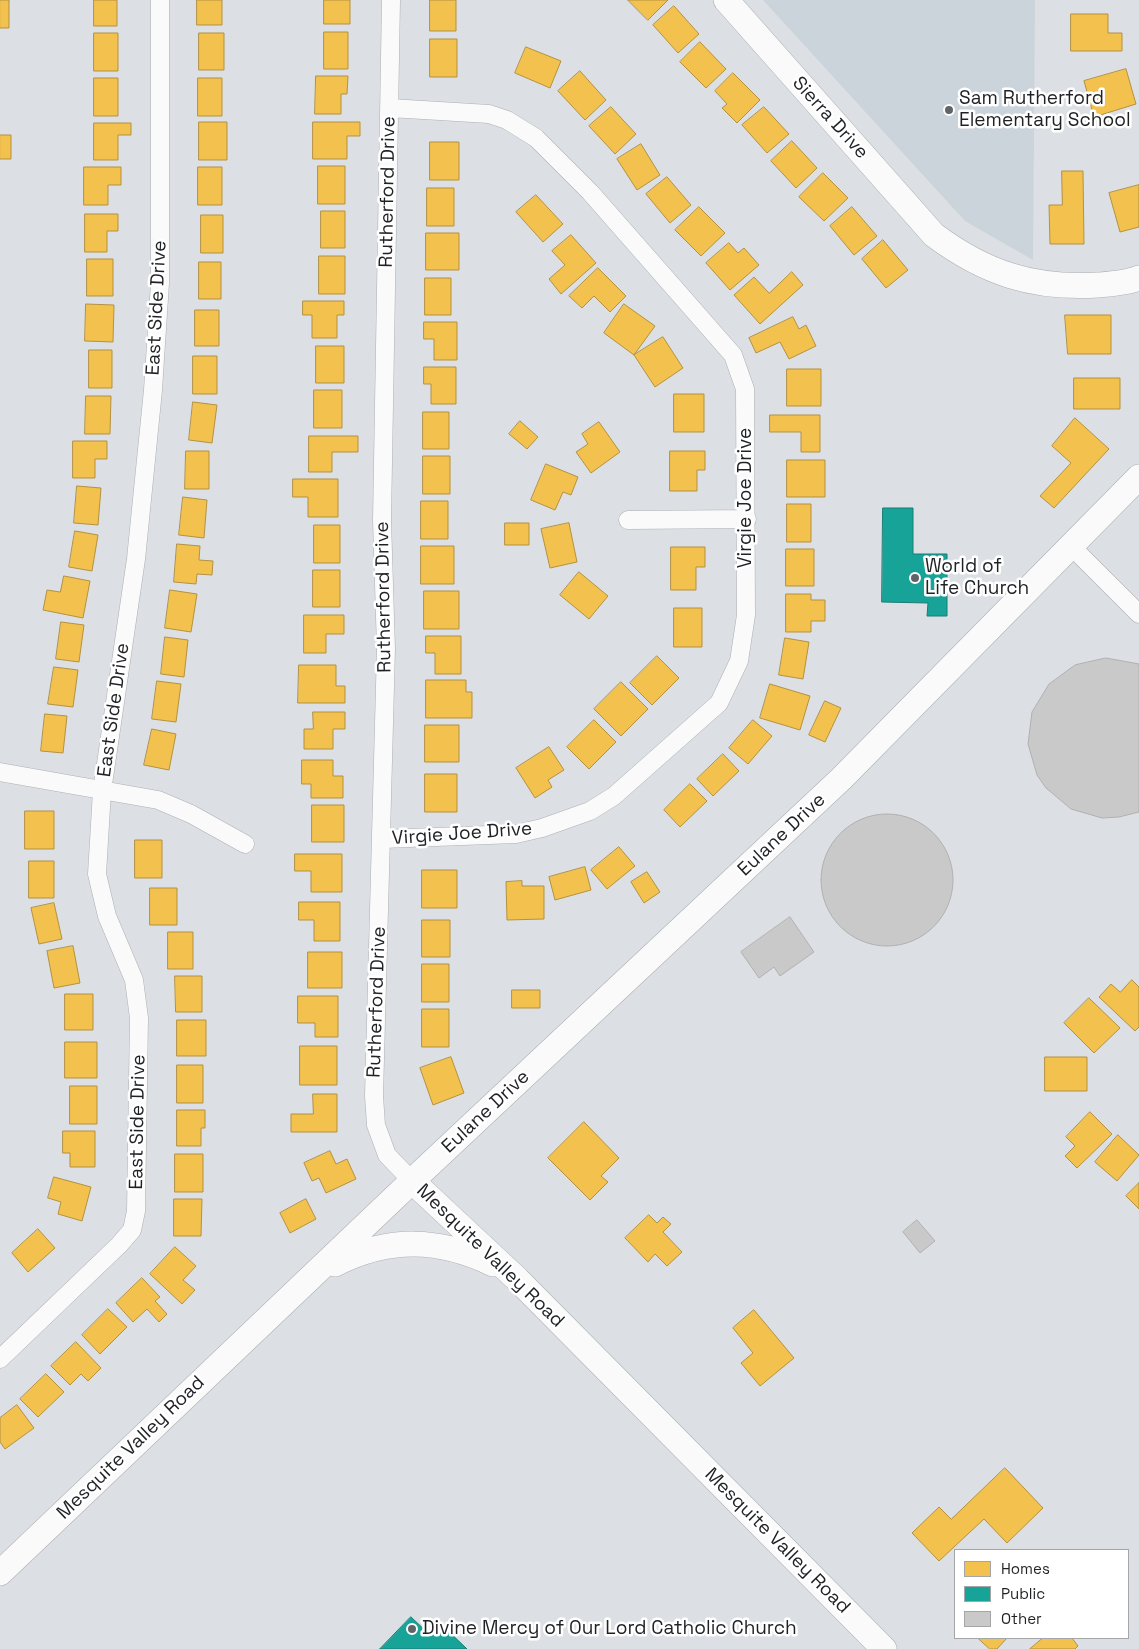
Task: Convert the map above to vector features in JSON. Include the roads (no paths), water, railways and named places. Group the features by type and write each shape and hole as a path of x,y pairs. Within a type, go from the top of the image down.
{"street":[{"name":"East Side Drive","path":"0,1358 119,1245 132,1230 136,1211 139,1018 134,980 107,916 97,874 102,791 136,559 153,390 160,283 160,0"},
{"name":"Rutherford Drive","path":"392,0 382,520 386,649 374,1096 376,1125 387,1155 412,1181"},
{"name":"Sierra Drive","path":"726,0 934,235 962,256 1001,272 1042,284 1076,286 1138,282"},
{"name":"Virgie Joe Drive","path":"382,839 516,834 542,828 590,811 621,790 719,703 739,661 746,615 745,389 733,355 590,192 536,138 506,120 489,114 390,108"},
{"name":"Eulane Drive","path":"412,1181 841,780 1139,477"},
{"path":"628,520 747,519"},
{"path":"1072,546 1139,614"},
{"path":"0,772 158,800 191,814 245,844"},
{"name":"Mesquite Valley Road","path":"0,1573 412,1181 511,1274 884,1649"},
{"path":"319,1271 358,1252 390,1244 414,1244 444,1246 468,1253 511,1274"}],"place":[{"name":"Sam Rutherford Elementary School","path":"949,110"},
{"name":"World of Life Church","path":"915,578"},
{"name":"Divine Mercy of Our Lord Catholic Church","path":"412,1629"}]}
